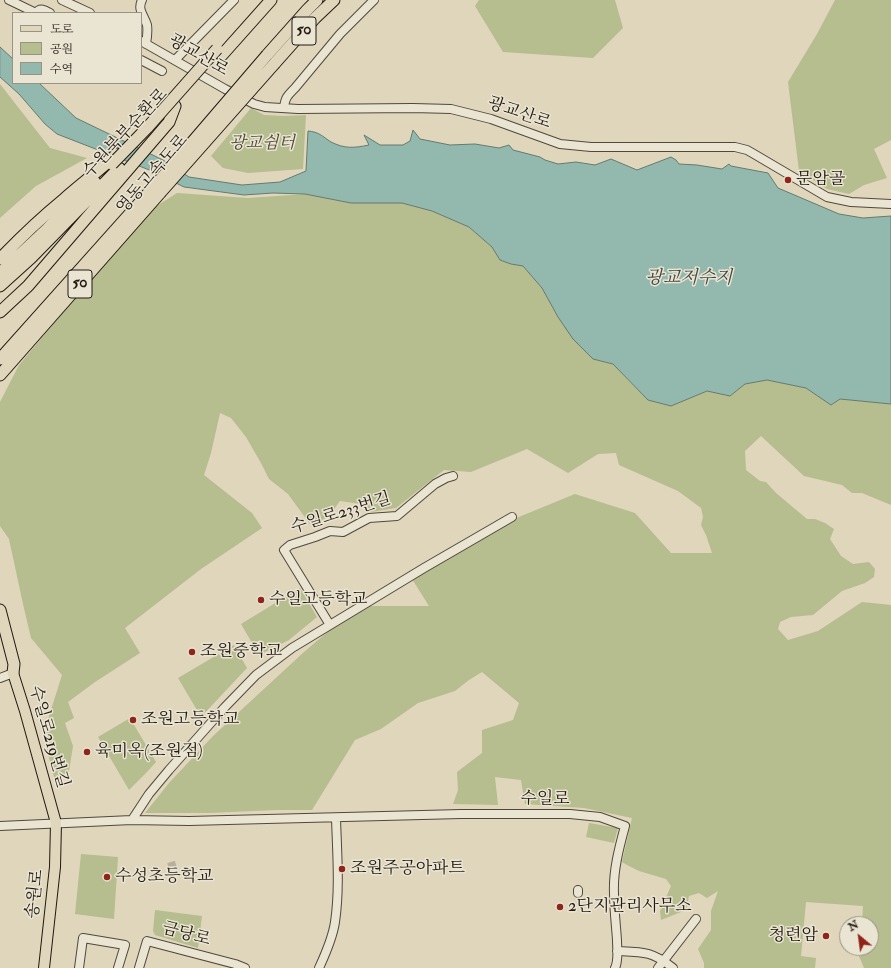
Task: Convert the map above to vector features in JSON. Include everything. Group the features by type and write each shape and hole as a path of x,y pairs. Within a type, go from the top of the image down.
{"highway":[{"name":"수원북부순환로","path":"0,286 31,258 175,106 261,0"},
{"name":"수원북부순환로","path":"0,273 116,167 147,128 271,0"},
{"name":"영동고속도로","path":"0,375 156,191 267,55 317,0"},
{"name":"영동고속도로","path":"0,359 315,18 334,0"},
{"path":"0,259 30,228 62,200 116,167"},
{"path":"0,312 28,286 116,167"},
{"path":"0,610 14,664 13,673"},
{"path":"0,629 13,673"}],"main road":[{"name":"수일로219번길","path":"13,673 56,823"},
{"name":"송원로","path":"44,968 55,867 56,823"}],"street":[{"path":"9,0 34,12"},
{"path":"62,0 88,12"},
{"path":"175,60 234,0"},
{"path":"284,108 286,96 295,88 348,25 374,0"},
{"path":"139,1 141,12"},
{"path":"37,12 40,9 48,12"},
{"path":"142,14 147,26 148,35 144,43"},
{"name":"광교산로","path":"144,43 214,83 254,104 265,107 451,109 491,119 552,141 570,145 591,147 740,148 754,154 827,196 851,202 891,204"},
{"path":"142,61 162,71"},
{"name":"수일로233번길","path":"330,625 284,550 290,545 314,538 330,531 344,532 369,518 397,516 435,484 453,476"},
{"path":"132,820 149,794 169,770 224,708 256,675 292,648 424,568 512,517"},
{"path":"0,678 13,673"},
{"name":"수일로219번길","path":"0,675 13,673"},
{"name":"수일로","path":"336,818 461,814 570,814 600,817 625,826 616,863 614,893 617,951"},
{"path":"0,826 132,820 189,821 336,818 338,898 335,924 325,956 319,968"},
{"path":"658,968 696,919"},
{"path":"79,968 83,938 125,945 118,968"},
{"name":"금당로","path":"139,968 147,941 241,967"},
{"path":"615,968 617,964 617,951 643,952 664,960 673,968"}],"green space":[{"path":"479,0 615,0 623,28 593,58 503,52 475,6"},
{"path":"835,0 891,0 891,140 874,149 887,178 864,185 849,194 827,189 799,171 788,82 817,34"},
{"path":"0,84 50,148 87,158 36,186 0,218"},
{"name":"광교쉼터","path":"251,108 264,115 306,115 303,169 248,173 223,168 211,156"},
{"path":"177,193 248,198 305,194 351,203 402,203 432,211 469,227 492,247 500,260 523,266 542,288 558,317 593,359 613,364 648,400 671,406 707,391 730,396 745,384 767,380 806,388 831,405 839,399 891,404 891,505 862,493 852,493 842,485 804,476 761,436 745,451 746,470 760,481 766,482 776,493 807,519 815,519 834,529 830,539 841,556 853,564 869,562 875,569 874,577 865,583 842,591 813,615 791,617 780,622 778,629 788,640 818,631 862,602 891,605 891,968 864,968 859,956 879,956 879,916 862,916 863,906 806,902 801,956 816,958 815,968 704,968 704,963 698,949 711,930 711,911 718,891 707,898 699,893 689,896 686,910 661,920 660,911 671,886 666,879 639,871 622,862 632,818 584,808 525,804 521,780 495,777 498,805 453,804 458,790 457,772 482,753 482,730 513,720 519,703 482,672 455,691 418,703 381,729 355,740 312,810 145,813 169,783 213,736 304,652 338,623 367,606 429,606 412,579 509,521 575,494 635,513 671,553 712,553 701,525 703,517 701,508 678,491 619,465 616,453 598,454 568,473 527,449 471,472 444,470 396,508 371,512 361,504 340,501 329,516 312,527 288,494 269,479 246,437 231,418 220,413 211,453 204,475 252,513 262,528 201,569 125,628 140,653 95,682 68,702 74,718 65,723 73,746 69,771 55,781 43,735 62,675 31,638 9,539 0,526 0,402 19,365 92,278 155,207"},
{"path":"300,588 317,617 289,640 259,655 241,624"},
{"path":"234,645 247,668 201,717 178,678"},
{"path":"130,718 156,762 129,790 98,737"},
{"path":"589,823 618,828 614,843 586,837"},
{"path":"81,854 118,857 114,919 75,914"},
{"path":"155,910 202,916 198,948 155,935 153,931"}],"water":[{"name":"광교저수지","path":"0,47 12,58 12,84 40,84 76,118 163,160 189,177 242,185 280,182 306,171 308,131 318,133 336,144 345,147 354,147 369,145 364,135 380,145 403,145 410,141 413,130 420,139 450,145 475,144 499,148 509,145 513,150 540,157 558,164 576,162 595,165 611,159 637,170 671,157 679,164 722,169 729,164 731,166 768,173 778,188 839,214 863,218 891,216 891,404 840,399 831,405 806,388 767,380 745,384 730,396 707,391 671,406 648,400 613,364 593,359 573,339 558,317 542,288 523,266 500,260 492,247 469,227 432,211 402,203 351,203 305,194 273,193 244,195 184,187 152,171 57,134 45,124 19,94 0,77"}],"tunnel":[{"path":"171,862 174,872"}],"place":[{"name":"문암골","path":"788,180"},
{"name":"수일고등학교","path":"261,600"},
{"name":"조원중학교","path":"192,652"},
{"name":"조원고등학교","path":"133,720"},
{"name":"육미옥(조원점)","path":"87,752"},
{"name":"조원주공아파트","path":"342,869"},
{"name":"수성초등학교","path":"107,877"},
{"name":"2단지관리사무소","path":"560,907"},
{"name":"청련암","path":"826,936"}]}
